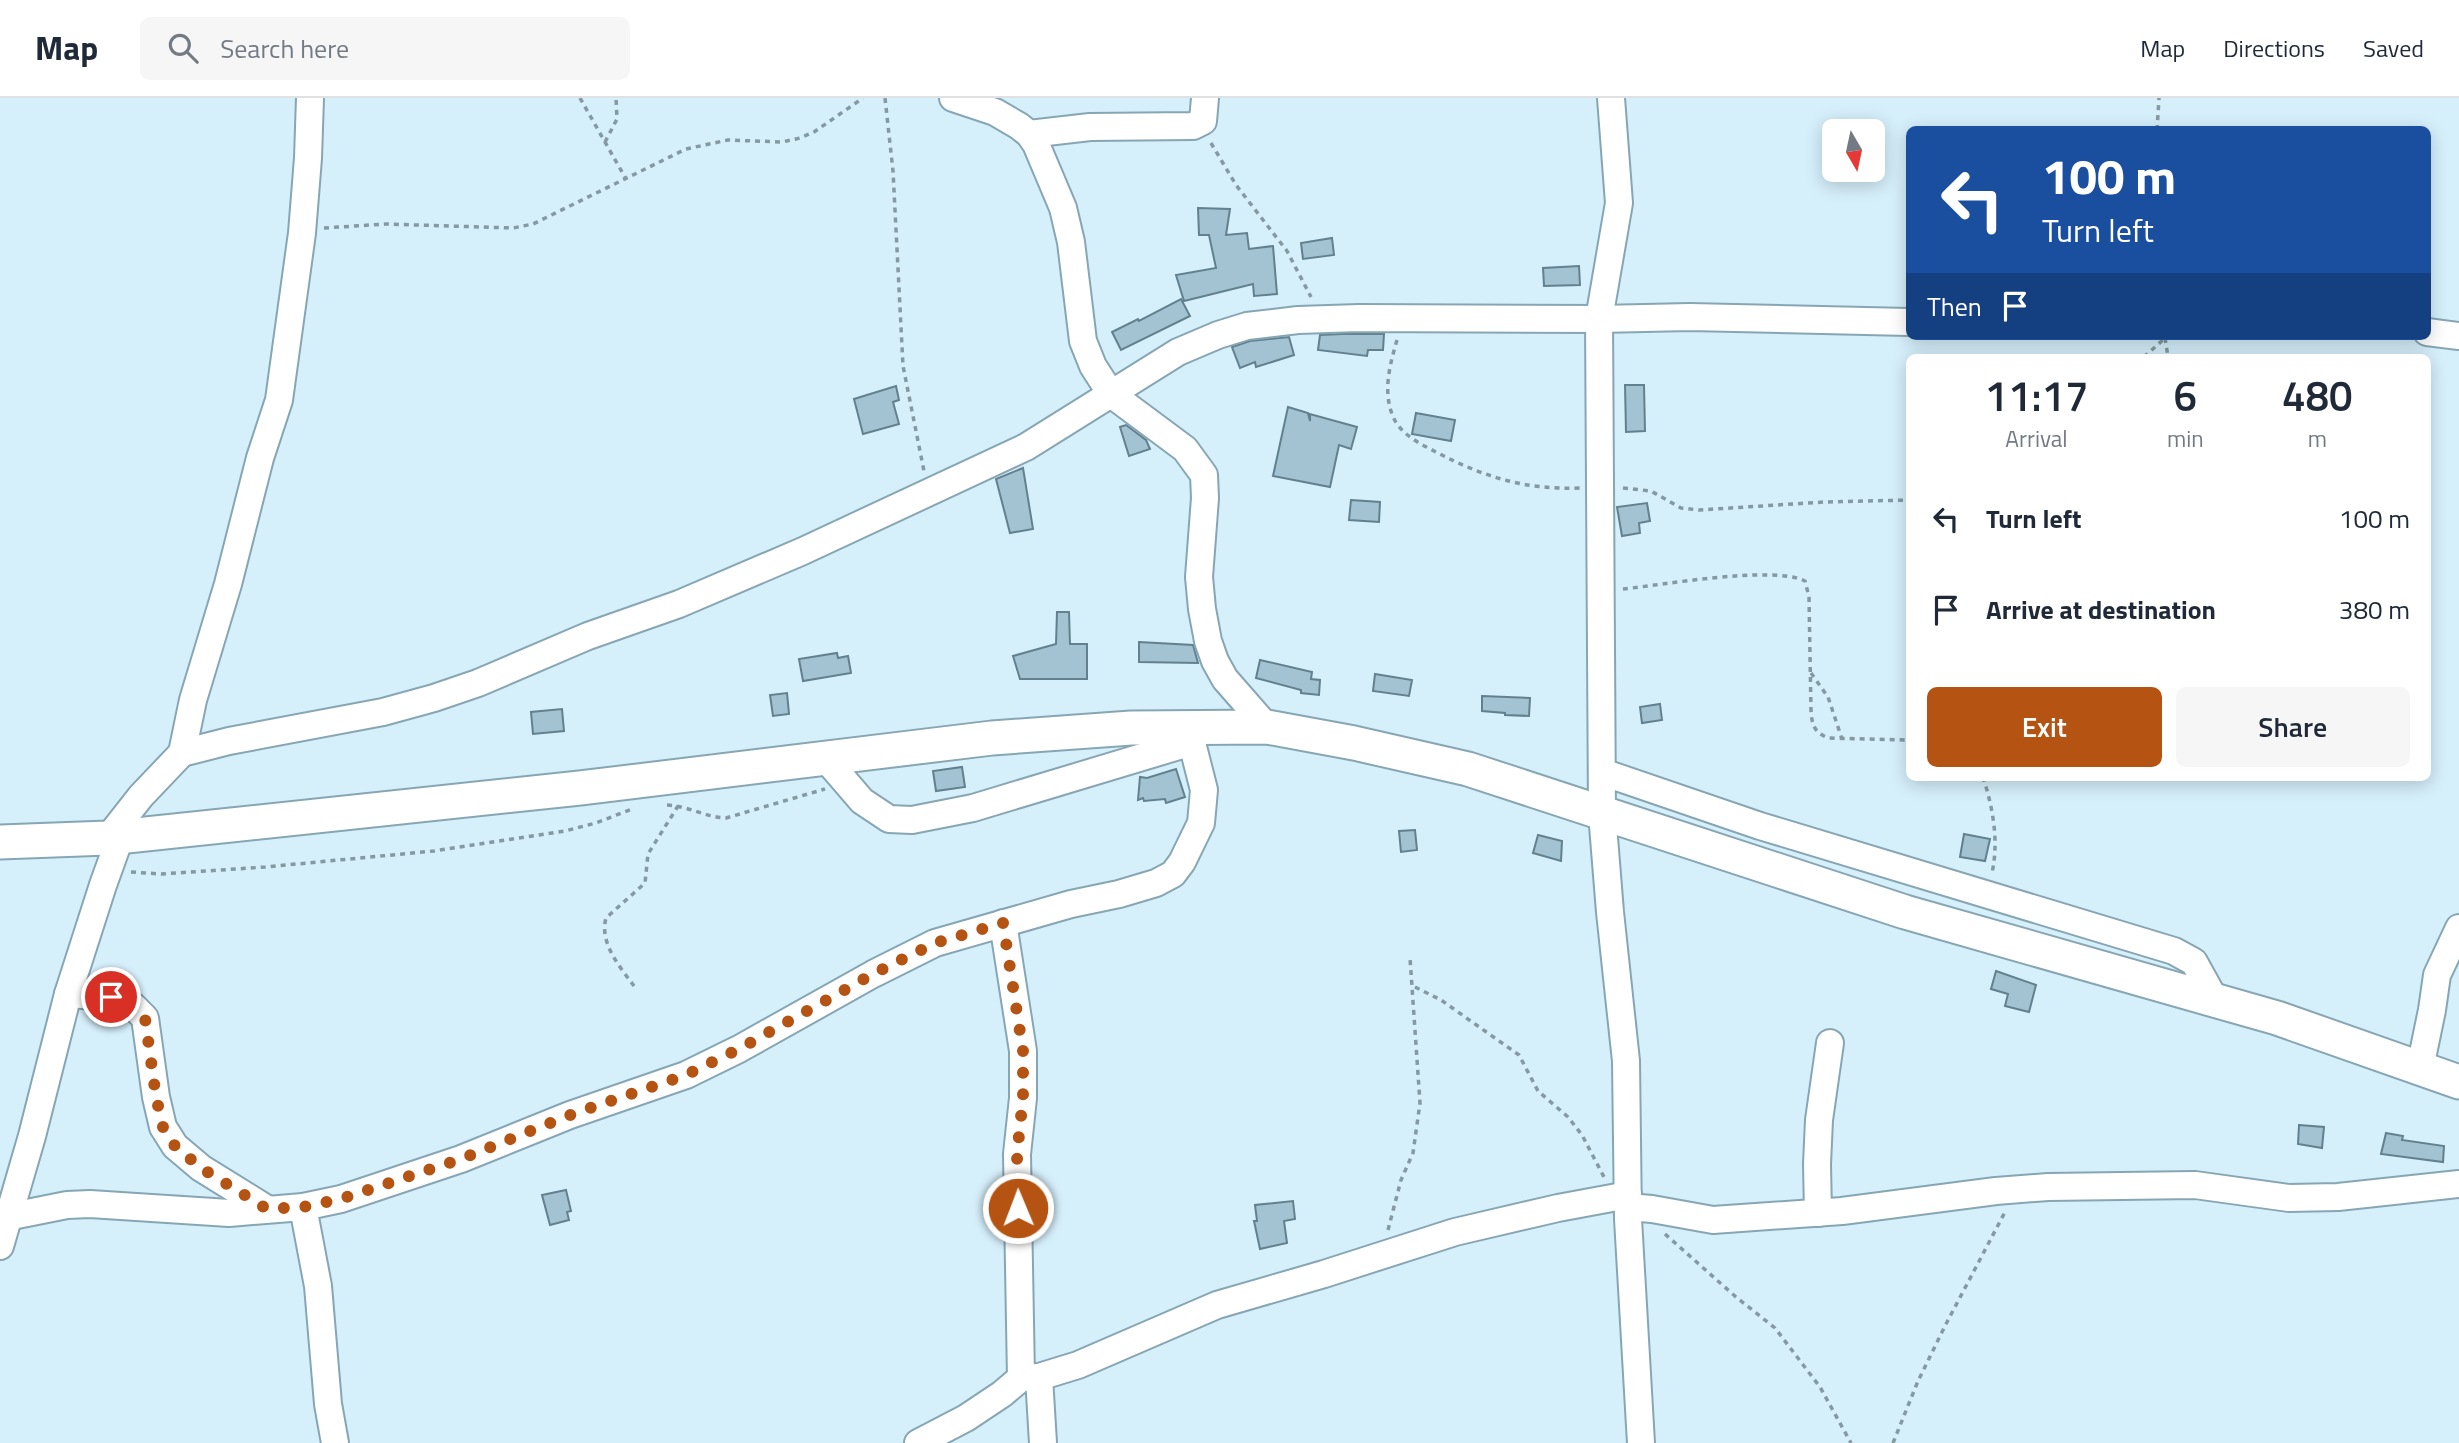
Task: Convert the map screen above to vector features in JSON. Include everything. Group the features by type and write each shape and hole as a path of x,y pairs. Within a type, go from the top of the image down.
{"main road":[{"path":"0,842 115,836 580,788 835,771 992,738 1130,729 1190,735 1267,727 1354,743 1468,769 1905,912 2277,1018 2459,1082"}],"street":[{"path":"183,753 193,700 228,584 260,458 279,400 302,233 310,98"},
{"path":"953,98 995,112 1029,134 1036,144 1063,208 1071,242 1083,341 1093,366 1111,394 1185,449 1204,475 1205,519 1199,577 1208,641 1214,661 1225,679 1267,727"},
{"path":"1611,98 1619,203 1598,319 1602,813 1626,1060 1627,1202 1641,1443"},
{"path":"1029,134 1090,127 1193,126 1204,110"},
{"path":"0,1246 33,1136 68,994 108,870 115,836 141,796 183,753 229,741 383,712 434,698 478,683 588,636 679,604 745,577 1026,447 1178,352 1247,326 1322,319 1403,318 1690,317 1906,322"},
{"path":"2431,332 2459,336"},
{"path":"7,1217 90,1203 229,1213 303,1207 341,1199 461,1159 570,1115 686,1075 935,943 1156,883 1173,874 1182,862 1196,835 1204,806 1204,790 1190,735 972,808 912,820 888,819 862,801 835,771"},
{"path":"1602,772 1760,826 2174,951 2194,962 2215,1000"},
{"path":"1003,923 1023,1051 1023,1098 1017,1154 1018,1300 1043,1443"},
{"path":"2420,1069 2437,975 2459,928"},
{"path":"68,994 111,997 133,1006 145,1018 163,1127 175,1146 201,1168 267,1209"},
{"path":"1818,1213 1819,1120 1830,1043"},
{"path":"918,1443 965,1418 1030,1377 1078,1365 1217,1305 1455,1232 1558,1208 1627,1202 1713,1220 1818,1213 2018,1189 2076,1186 2195,1185 2289,1199 2338,1197 2459,1184"},
{"path":"303,1207 318,1286 328,1404 335,1443"}],"path":[{"path":"580,98 626,178"},
{"path":"605,142 617,119 616,98"},
{"path":"302,233 344,225 480,228 533,224 686,149 728,140 782,142 800,138 814,132 863,98"},
{"path":"885,98 894,182 903,366 928,493"},
{"path":"2157,126 2158,98"},
{"path":"1204,110 1219,159 1257,215 1287,251 1322,319"},
{"path":"1403,318 1389,368 1388,397 1392,415 1402,432 1471,470 1499,480 1536,488 1600,487 1651,491 1681,508 1699,510 1906,500"},
{"path":"2147,354 2162,340"},
{"path":"1600,592 1716,578 1785,576 1805,581 1808,587 1812,724 1818,734 1842,739 1906,740"},
{"path":"1811,673 1828,697 1842,739"},
{"path":"657,805 678,806 711,817 726,818 835,771"},
{"path":"1984,781 1996,841 1988,895"},
{"path":"634,986 608,945 604,926 606,918 645,883 648,854 678,806"},
{"path":"108,870 161,874 320,864 434,851 565,831 632,809"},
{"path":"1381,1256 1401,1180 1413,1153 1420,1103 1410,958"},
{"path":"1413,986 1441,1000 1519,1055 1538,1091 1568,1117 1627,1202 1775,1328 1820,1387 1851,1443"},
{"path":"1893,1443 1918,1381 1946,1324 2018,1189"}],"building":[{"path":"1198,208 1230,209 1226,235 1247,233 1249,249 1273,246 1277,294 1254,296 1253,284 1184,301 1176,275 1216,268 1209,235 1199,235"},
{"path":"1332,238 1334,255 1303,259 1301,243"},
{"path":"1579,266 1580,285 1544,286 1543,268"},
{"path":"1181,299 1190,316 1121,350 1112,332"},
{"path":"1384,334 1383,350 1368,350 1367,356 1318,350 1320,335"},
{"path":"1289,337 1294,355 1256,367 1255,362 1240,368 1232,347 1250,341"},
{"path":"1625,385 1644,385 1645,431 1626,432"},
{"path":"896,386 899,400 893,402 899,424 863,434 854,399"},
{"path":"1288,407 1308,413 1310,421 1310,414 1357,427 1351,449 1339,445 1330,487 1273,476"},
{"path":"1416,413 1455,420 1451,441 1412,434"},
{"path":"1126,425 1146,440 1150,449 1129,456 1120,427"},
{"path":"1023,468 1033,529 1010,533 996,479"},
{"path":"1351,500 1380,502 1379,522 1349,520"},
{"path":"1647,503 1650,521 1639,523 1640,533 1622,536 1617,507"},
{"path":"1057,612 1069,612 1070,644 1087,644 1087,679 1020,679 1013,656 1056,644"},
{"path":"1139,642 1193,645 1198,663 1139,662"},
{"path":"837,653 838,658 848,656 851,673 803,681 799,659"},
{"path":"1260,660 1312,672 1311,679 1320,680 1319,695 1301,693 1301,690 1256,678"},
{"path":"1375,674 1412,680 1409,696 1373,691"},
{"path":"787,693 789,714 773,716 770,695"},
{"path":"1482,696 1530,698 1529,716 1482,711"},
{"path":"1660,704 1662,720 1642,723 1640,707"},
{"path":"562,709 564,731 533,734 531,712"},
{"path":"962,767 965,787 936,791 933,771"},
{"path":"1176,769 1185,797 1166,803 1165,799 1138,800 1140,777 1147,778"},
{"path":"1415,830 1417,850 1401,852 1399,831"},
{"path":"1964,834 1990,839 1985,861 1960,857"},
{"path":"1538,835 1562,841 1561,861 1533,853"},
{"path":"1996,971 2036,985 2029,1012 2005,1006 2008,994 1991,989"},
{"path":"2299,1125 2324,1127 2322,1148 2298,1144"},
{"path":"2386,1133 2403,1136 2402,1140 2444,1146 2443,1162 2381,1154"},
{"path":"566,1190 571,1211 567,1212 569,1220 550,1225 542,1195"},
{"path":"1293,1201 1295,1219 1284,1221 1287,1243 1260,1249 1254,1221 1257,1221 1255,1205"}],"route":[{"path":"111,997 133,1006 145,1018 151,1068 163,1127 175,1146 201,1168 257,1200 267,1209 303,1207 341,1199 461,1159 570,1115 686,1075 935,943 1003,923 1020,1017 1023,1051 1023,1098 1017,1154 1018,1208"}]}
